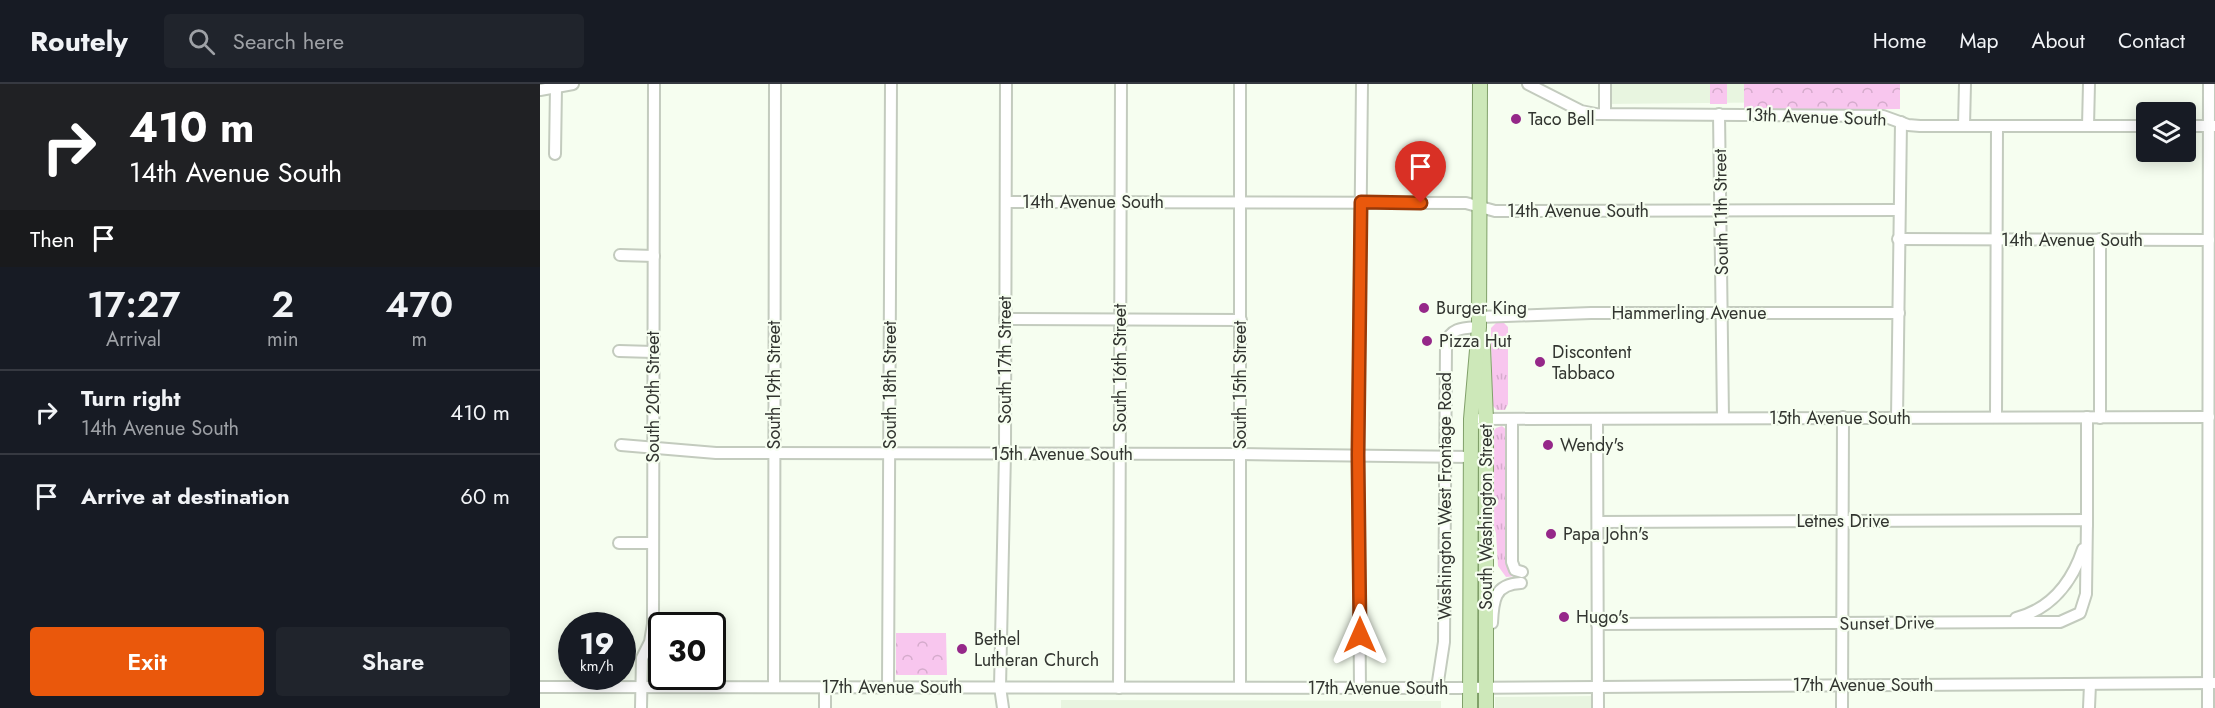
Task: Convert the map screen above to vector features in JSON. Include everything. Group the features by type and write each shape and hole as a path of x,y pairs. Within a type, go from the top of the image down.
{"main road":[{"name":"South Washington Street","path":"1470,708 1471,419 1479,322 1480,84"},
{"name":"South Washington Street","path":"1479,322 1485,377 1486,419 1486,708"}],"street":[{"name":"South 20th Street","path":"641,708 642,657 650,642 653,624 654,84"},
{"name":"South 19th Street","path":"774,687 775,84"},
{"name":"South 18th Street","path":"888,687 891,84"},
{"name":"South 17th Street","path":"1003,708 1000,687 1005,453 1006,84"},
{"name":"South 16th Street","path":"1119,688 1121,84"},
{"name":"South 15th Street","path":"1240,84 1240,687"},
{"path":"1360,688 1358,455 1362,84"},
{"path":"1605,84 1605,114"},
{"path":"1964,126 1965,84"},
{"path":"2088,126 2089,84"},
{"path":"2208,708 2211,683 2208,417 2212,402 2209,240 2212,126 2209,84"},
{"path":"540,90 564,85 555,154"},
{"name":"13th Avenue South","path":"1533,85 1581,111 1605,114 1883,116 1912,126 2136,126"},
{"name":"South 11th Street","path":"1719,114 1723,418"},
{"path":"1897,418 1901,122"},
{"path":"1996,417 1997,126"},
{"path":"2196,126 2212,126"},
{"name":"14th Avenue South","path":"1006,201 1466,203 1495,211 1899,210"},
{"name":"14th Avenue South","path":"1898,238 2209,240"},
{"path":"2100,239 2100,417"},
{"path":"620,255 654,256"},
{"name":"Hammerling Avenue","path":"1479,322 1591,313 1899,313"},
{"path":"1005,319 1241,320"},
{"name":"Washington West Frontage Road","path":"1437,688 1444,642 1447,338 1453,332 1479,322"},
{"path":"619,351 653,352"},
{"path":"1842,708 1843,417"},
{"path":"2001,622 2028,615 2047,603 2064,587 2076,570 2085,544 2087,520 2087,417"},
{"name":"15th Avenue South","path":"1471,419 2208,417"},
{"path":"1512,419 1512,555 1514,568 1522,572"},
{"path":"1597,419 1598,708"},
{"name":"15th Avenue South","path":"621,445 716,453 1471,457"},
{"name":"Letnes Drive","path":"1598,522 2087,520"},
{"name":"Sunset Drive","path":"1597,624 2060,622 2080,613 2086,594 2087,520"},
{"path":"619,543 653,543"},
{"path":"1487,650 1492,637 1493,607 1496,597 1504,587 1521,583"},
{"name":"17th Avenue South","path":"540,687 1487,688 2211,683"},
{"path":"2090,684 2090,708"},
{"path":"825,687 825,708"}],"shaded area":[{"path":"1604,84 1812,84 1812,102 1605,104"},
{"path":"1595,696 1595,708 1495,708 1495,697"},
{"path":"1061,700 1441,701 1441,708 1061,708"}],"green space":[{"path":"1710,84 1727,84 1727,104 1710,104"},
{"path":"1744,84 1900,84 1900,109 1744,110"},
{"path":"1502,321 1508,327 1508,404 1505,410 1497,410 1492,405 1491,328"},
{"path":"1502,426 1509,432 1508,567 1516,576 1506,577 1498,566 1496,533 1491,516 1492,433 1496,428"},
{"path":"896,633 946,633 947,675 896,675"}],"place":[{"name":"Taco Bell","path":"1516,119"},
{"name":"Burger King","path":"1424,308"},
{"name":"Pizza Hut","path":"1427,341"},
{"name":"Discontent Tabbaco","path":"1540,362"},
{"name":"Wendy's","path":"1548,445"},
{"name":"Papa John's","path":"1551,534"},
{"name":"Hugo's","path":"1564,617"},
{"name":"Bethel Lutheran Church","path":"962,649"}],"route":[{"path":"1360,635 1358,455 1361,202 1421,203"}]}
